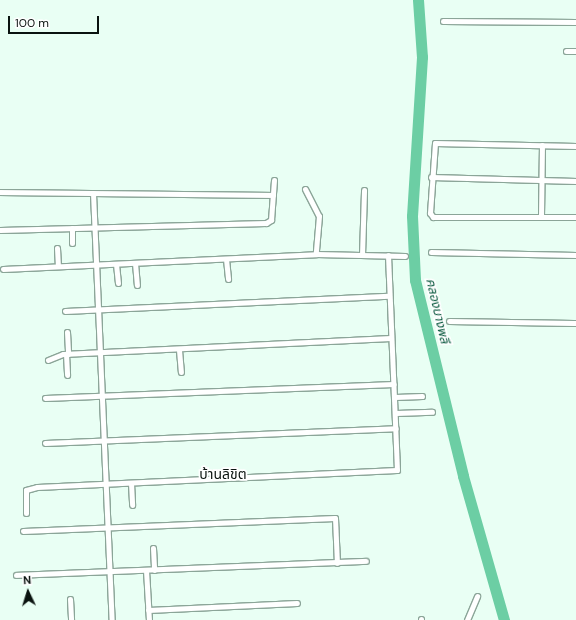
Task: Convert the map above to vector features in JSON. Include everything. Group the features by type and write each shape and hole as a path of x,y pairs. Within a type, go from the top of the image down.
{"street":[{"path":"443,21 576,22"},
{"path":"566,51 576,51"},
{"path":"576,146 435,143 431,177 431,216 576,217"},
{"path":"540,216 542,145"},
{"path":"431,177 576,180"},
{"path":"0,230 266,223 271,220 274,180"},
{"path":"305,189 319,216 316,254"},
{"path":"362,255 364,190"},
{"path":"0,192 273,195"},
{"path":"93,193 112,620"},
{"path":"72,228 72,244"},
{"path":"57,248 58,266"},
{"path":"431,252 576,255"},
{"path":"3,269 316,254 405,256"},
{"path":"26,513 26,490 31,487 396,471 396,413 391,338 388,255"},
{"path":"226,259 228,279"},
{"path":"135,263 137,286"},
{"path":"116,264 118,283"},
{"path":"65,311 389,296"},
{"path":"449,321 576,324"},
{"path":"67,332 67,375"},
{"path":"48,360 67,354 179,350 391,338"},
{"path":"179,350 181,372"},
{"path":"45,398 101,397 394,384"},
{"path":"395,397 422,396"},
{"path":"396,413 432,412"},
{"path":"45,443 396,428"},
{"path":"131,483 132,505"},
{"path":"23,531 335,518 337,563"},
{"path":"153,548 154,570"},
{"path":"16,575 366,561"},
{"path":"146,570 149,620"},
{"path":"467,620 477,596"},
{"path":"70,599 71,620"},
{"path":"148,610 297,603"}],"waterway":[{"name":"คลองบางพลี","path":"418,0 422,57 412,216 415,280 463,476 504,620"}],"district":[{"name":"บ้านลิขิต","path":"223,474"}]}
